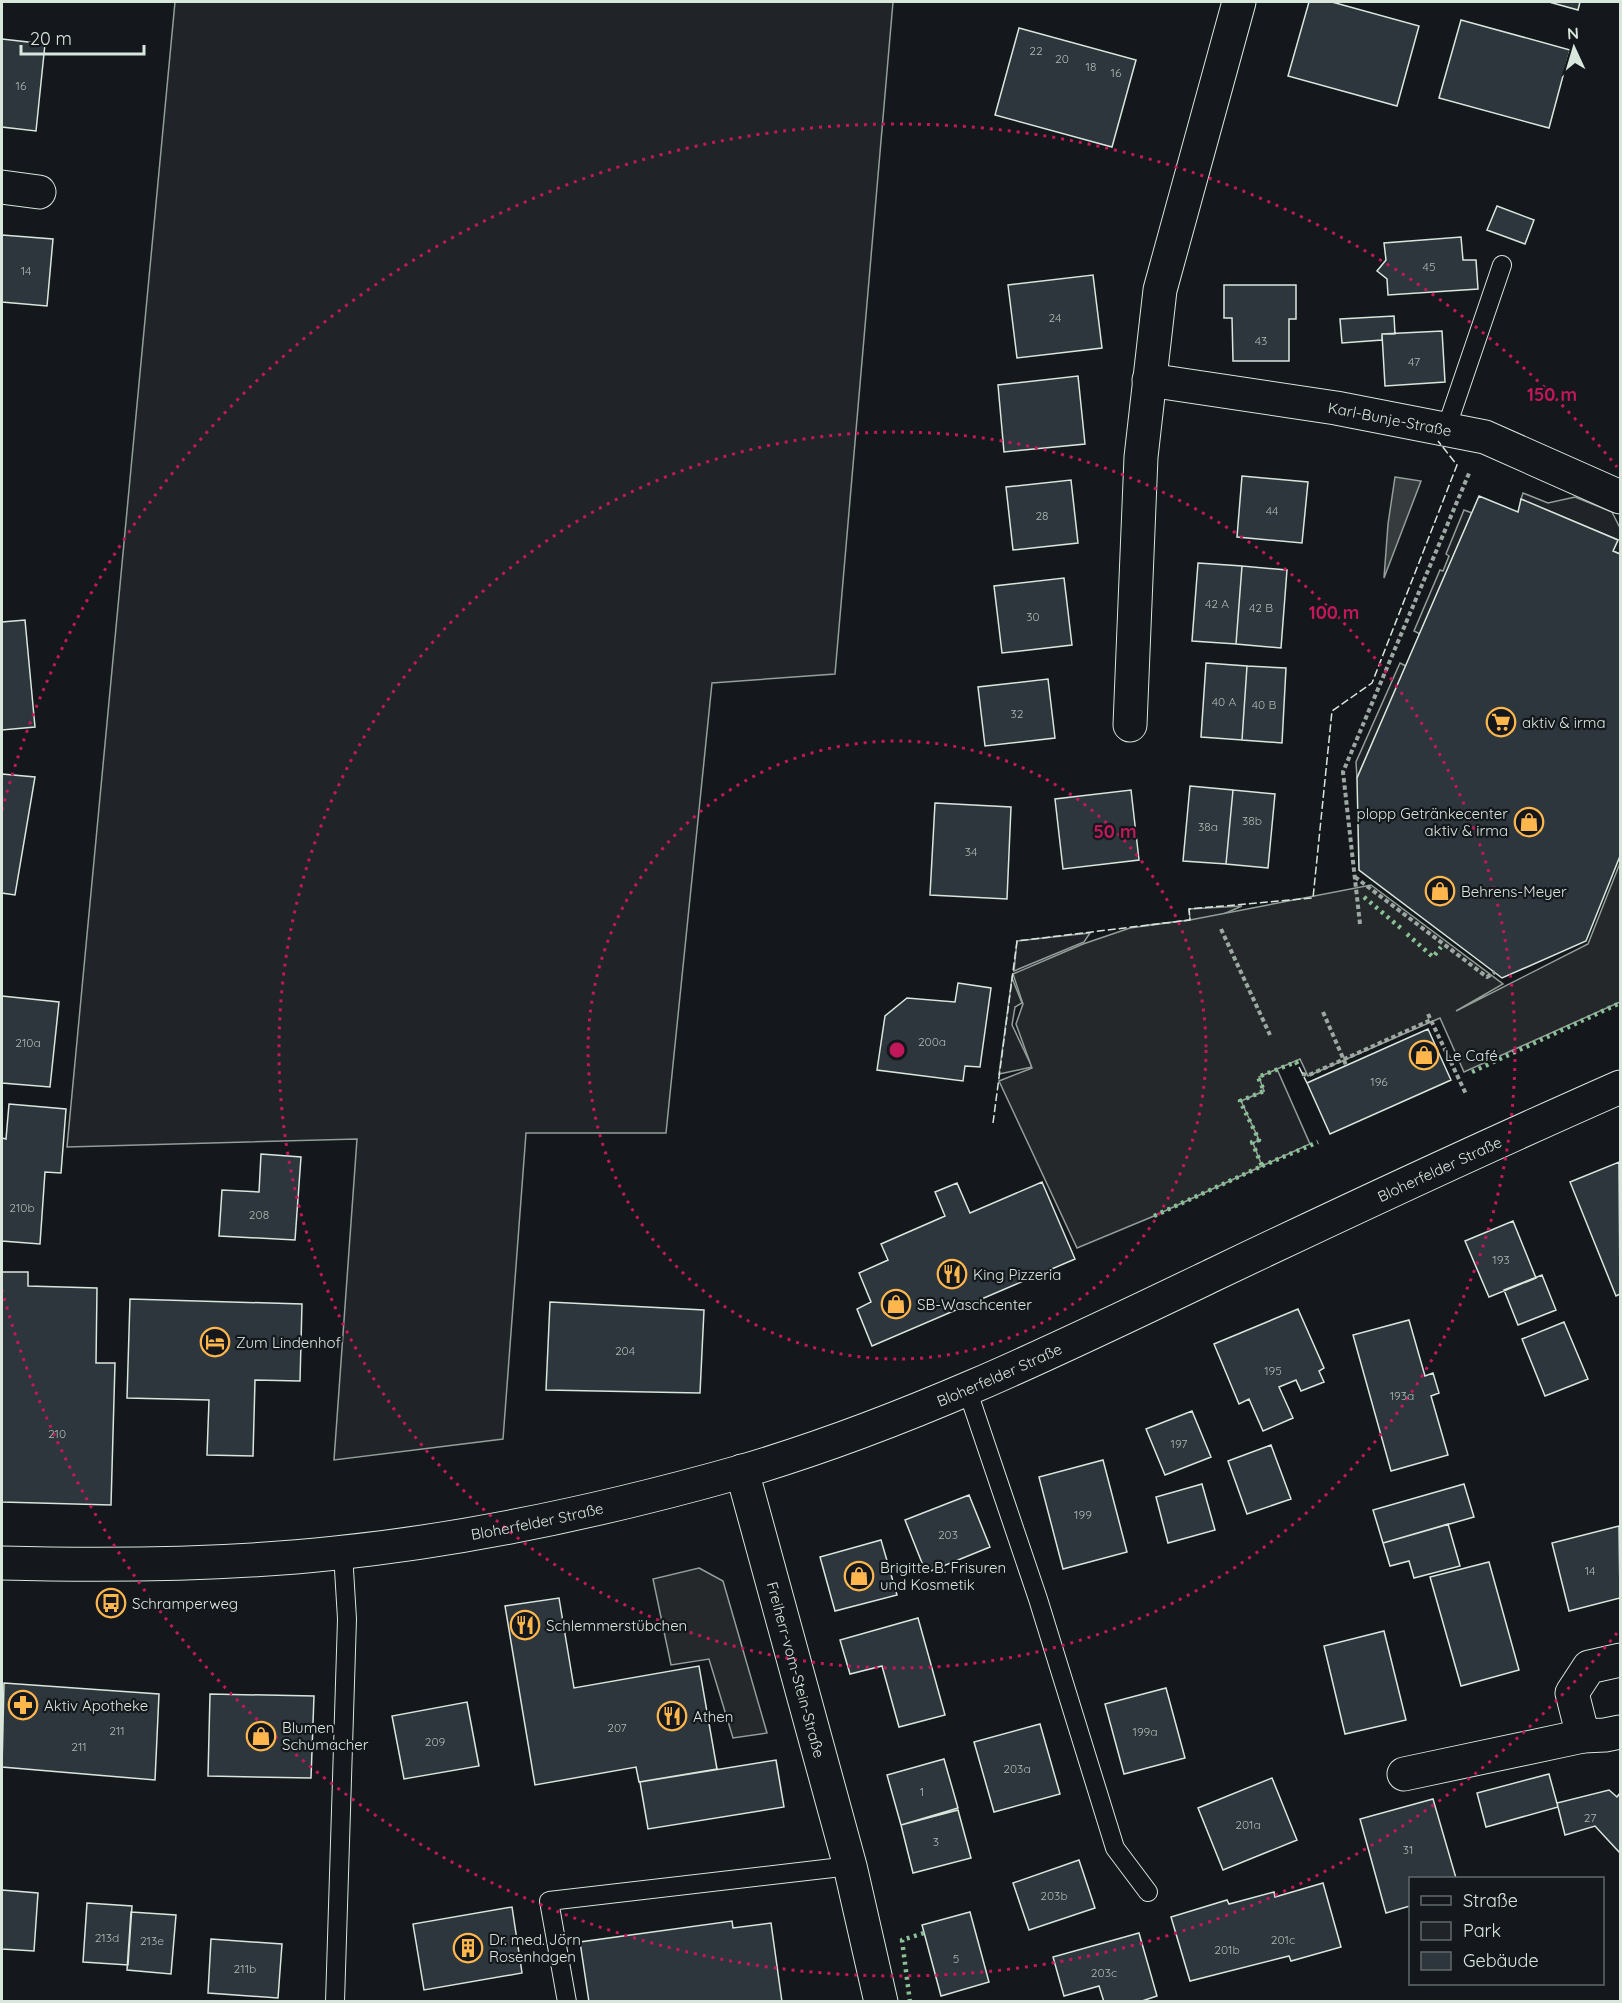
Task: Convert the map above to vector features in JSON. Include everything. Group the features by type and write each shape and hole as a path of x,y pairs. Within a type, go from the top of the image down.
{"street":[{"path":"1130,725 1142,457 1160,290 1239,2"},
{"path":"2,187 39,192"},
{"name":"Karl-Bunje-Straße","path":"1149,380 1336,408 1485,437 1620,497"},
{"name":"Bloherfelder Straße","path":"2,1563 113,1565 343,1553 507,1527 742,1471 861,1431 967,1389 1490,1144 1620,1087"},
{"name":"Freiherr-vom-Stein-Straße","path":"742,1471 849,1866 881,2001"},
{"path":"1583,1736 1572,1693 1589,1667 1620,1660"},
{"path":"1404,1774 1583,1736 1605,1736 1620,1732"}],"lane":[{"path":"1446,429 1502,265"},
{"path":"967,1389 1038,1599 1115,1848 1148,1892"},
{"path":"334,2001 347,1619 343,1553"},
{"path":"567,2001 549,1901 849,1866"}],"path":[{"path":"1360,924 1343,772 1485,437"},
{"path":"1355,877 1487,977 1495,972"},
{"path":"1221,930 1270,1035"},
{"path":"1323,1012 1345,1063"},
{"path":"1428,1014 1466,1094"},
{"path":"1302,1074 1310,1075 1345,1063 1431,1020"}],"green space":[{"path":"175,2 893,2 835,674 712,683 666,1133 526,1133 503,1439 334,1460 357,1139 67,1147"},
{"path":"1523,493 1548,503 1575,497 1612,512 1620,528 1620,554 1613,551 1618,540 1521,499"},
{"path":"1464,510 1472,513 1420,634 1414,631 1440,570 1443,571 1449,556 1446,554"},
{"path":"1400,663 1406,666 1357,778 1356,762"},
{"path":"1242,906 1152,945 1148,925 1190,920 1189,909"},
{"path":"1090,933 1084,942 1014,971 1017,941"},
{"path":"1012,978 1022,1003 1015,1007 1012,1025 1032,1067 999,1074"},
{"path":"1277,1069 1310,1144 1262,1166 1252,1142 1259,1140 1240,1101 1264,1091 1258,1077"}],"shaded area":[{"path":"1395,477 1421,481 1384,578 1388,524"},
{"path":"1620,863 1620,1002 1464,1072 1440,1018 1308,1076 1300,1059 1259,1077 1264,1091 1241,1101 1259,1140 1253,1143 1262,1166 1154,1216 1077,1248 999,1081 1032,1068 1016,1024 1023,1004 1013,974 1083,944 1130,928 1190,920 1371,885 1503,984 1456,1011 1588,944"},
{"path":"699,1568 723,1581 767,1733 733,1738 709,1659 671,1665 653,1579"}],"building":[{"path":"1309,2 1332,2 1419,26 1397,106 1288,76"},
{"path":"1549,2 1580,2 1578,10"},
{"path":"1461,20 1570,50 1549,128 1439,98"},
{"path":"1019,28 1136,60 1112,147 995,115"},
{"path":"2,39 45,44 36,131 2,127"},
{"path":"1497,206 1534,220 1525,244 1487,230"},
{"path":"2,235 53,239 47,306 2,302"},
{"path":"1461,237 1463,260 1476,260 1478,289 1388,295 1387,279 1377,271 1386,260 1384,243"},
{"path":"1093,275 1102,348 1017,358 1008,285"},
{"path":"1224,285 1296,285 1296,319 1289,319 1289,361 1233,361 1232,318 1224,318"},
{"path":"1394,316 1395,334 1382,334 1382,340 1342,343 1340,319"},
{"path":"1442,331 1445,382 1385,386 1382,334"},
{"path":"1078,376 1085,444 1004,452 998,385"},
{"path":"1242,476 1308,482 1302,543 1237,537"},
{"path":"1071,480 1078,543 1013,550 1006,487"},
{"name":"aktiv & irma","path":"1479,496 1518,512 1521,499 1618,540 1613,551 1620,554 1620,856 1586,941 1502,978 1359,870 1357,778"},
{"path":"1198,563 1242,566 1236,644 1192,641"},
{"path":"1242,566 1287,570 1281,648 1236,644"},
{"path":"1064,578 1072,645 1002,653 994,586"},
{"path":"25,620 35,727 2,730 2,622"},
{"path":"1206,663 1247,666 1242,740 1201,737"},
{"path":"1247,666 1286,668 1282,743 1242,740"},
{"path":"1048,679 1055,738 985,746 978,687"},
{"path":"2,774 35,777 15,895 2,893"},
{"path":"1190,786 1233,790 1226,864 1183,861"},
{"path":"1131,790 1139,860 1063,869 1055,799"},
{"path":"1233,790 1275,794 1268,868 1226,864"},
{"path":"935,803 1011,807 1007,899 930,895"},
{"path":"958,983 991,988 980,1067 965,1066 963,1081 877,1070 885,1016 907,998 955,1002"},
{"path":"2,996 59,1002 50,1087 2,1083"},
{"path":"1428,1029 1451,1080 1330,1134 1307,1083"},
{"path":"9,1104 66,1109 61,1173 45,1172 40,1244 2,1241 2,1138 6,1139"},
{"path":"261,1154 301,1157 295,1240 219,1236 222,1190 259,1192"},
{"path":"1619,1162 1620,1294 1616,1296 1570,1182"},
{"path":"1042,1182 1075,1259 872,1346 857,1309 871,1302 859,1273 888,1260 881,1244 945,1216 935,1192 957,1183 970,1213"},
{"path":"1513,1221 1536,1278 1489,1297 1465,1241"},
{"path":"2,1272 28,1272 28,1286 97,1288 96,1363 115,1363 111,1505 2,1502"},
{"path":"1542,1275 1556,1310 1518,1325 1504,1290"},
{"name":"Zum Lindenhof","path":"130,1299 302,1304 300,1381 255,1380 253,1456 207,1455 209,1400 127,1398"},
{"path":"550,1302 704,1310 700,1393 546,1390"},
{"path":"1298,1309 1324,1368 1319,1371 1324,1382 1301,1391 1296,1380 1279,1387 1293,1418 1263,1431 1249,1399 1239,1404 1214,1344"},
{"path":"1409,1320 1425,1376 1433,1373 1439,1393 1431,1396 1448,1455 1391,1471 1353,1335"},
{"path":"1564,1322 1588,1379 1545,1396 1522,1339"},
{"path":"1192,1411 1211,1457 1165,1475 1146,1429"},
{"path":"1271,1445 1291,1499 1247,1514 1228,1461"},
{"path":"1103,1460 1127,1552 1063,1569 1039,1477"},
{"path":"1202,1484 1215,1530 1168,1543 1156,1497"},
{"path":"1464,1484 1474,1517 1383,1543 1373,1510"},
{"path":"969,1495 990,1547 926,1573 905,1520"},
{"path":"1448,1524 1460,1566 1414,1578 1409,1561 1390,1566 1383,1543"},
{"path":"1619,1526 1620,1598 1569,1611 1552,1543"},
{"name":"Brigitte B. Frisuren und Kosmetik","path":"881,1540 897,1595 835,1611 820,1557"},
{"path":"1489,1562 1519,1670 1461,1686 1430,1577"},
{"path":"559,1598 574,1688 699,1666 717,1769 639,1782 636,1767 535,1785 505,1606"},
{"path":"918,1618 945,1715 899,1727 882,1666 850,1674 840,1640"},
{"path":"1384,1631 1406,1720 1345,1734 1324,1646"},
{"path":"4,1683 159,1694 155,1780 2,1767"},
{"path":"1166,1688 1185,1758 1124,1774 1105,1704"},
{"name":"Blumen Schumacher","path":"210,1694 314,1696 311,1778 208,1776"},
{"path":"467,1702 479,1766 404,1779 392,1716"},
{"path":"1040,1724 1060,1794 994,1812 974,1742"},
{"path":"944,1759 958,1808 901,1825 887,1775"},
{"path":"776,1760 784,1807 648,1829 640,1782"},
{"path":"1549,1774 1558,1807 1486,1827 1477,1793"},
{"path":"1272,1778 1297,1840 1223,1870 1198,1808"},
{"path":"1609,1790 1617,1797 1620,1793 1620,1853 1595,1826 1565,1835 1557,1803"},
{"path":"1433,1799 1456,1877 1409,1877 1409,1906 1386,1913 1360,1819"},
{"path":"958,1810 971,1858 913,1873 901,1825"},
{"path":"1079,1860 1095,1908 1029,1930 1013,1883"},
{"path":"1323,1883 1341,1947 1291,1961 1289,1956 1190,1981 1171,1917 1227,1900 1229,1904 1274,1892 1275,1897"},
{"path":"2,1890 38,1893 34,1951 2,1949"},
{"path":"87,1903 132,1906 128,1965 83,1962"},
{"name":"Dr. med. Jörn Rosenhagen","path":"512,1907 522,1973 424,1990 413,1924"},
{"path":"131,1912 176,1915 171,1974 127,1970"},
{"path":"970,1912 989,1982 941,1996 922,1925"},
{"path":"732,1921 733,1928 771,1923 782,2002 589,2002 580,1942"},
{"path":"1139,1933 1157,1996 1139,2002 1104,2002 1099,1986 1064,1996 1053,1957"},
{"path":"211,1939 282,1944 278,1998 208,1993"}],"hedge":[{"path":"1364,897 1403,930"},
{"path":"1407,934 1433,957 1441,947"},
{"path":"1472,1072 1620,1003"},
{"path":"1154,1216 1262,1166 1252,1142 1259,1140 1240,1101 1264,1091 1258,1077 1296,1062 1299,1067"},
{"path":"1262,1166 1318,1142"},
{"path":"910,2002 902,1940 924,1933"}],"fence":[{"path":"993,1123 1017,941 1190,920 1189,909 1313,898 1332,711 1372,683 1457,465 1438,441"},
{"path":"1299,1067 1307,1083"}],"place":[{"name":"aktiv & irma","path":"1501,722"},
{"name":"plopp Getränkecenter aktiv & irma","path":"1529,822"},
{"name":"Behrens-Meyer","path":"1440,891"},
{"name":"Le Café","path":"1424,1055"},
{"name":"King Pizzeria","path":"952,1274"},
{"name":"SB-Waschcenter","path":"896,1304"},
{"name":"Zum Lindenhof","path":"215,1342"},
{"name":"Brigitte B. Frisuren und Kosmetik","path":"859,1576"},
{"name":"Schramperweg","path":"111,1603"},
{"name":"Schlemmerstübchen","path":"525,1625"},
{"name":"Aktiv Apotheke","path":"23,1705"},
{"name":"Athen","path":"672,1716"},
{"name":"Blumen Schumacher","path":"261,1736"},
{"name":"Dr. med. Jörn Rosenhagen","path":"468,1948"}]}
